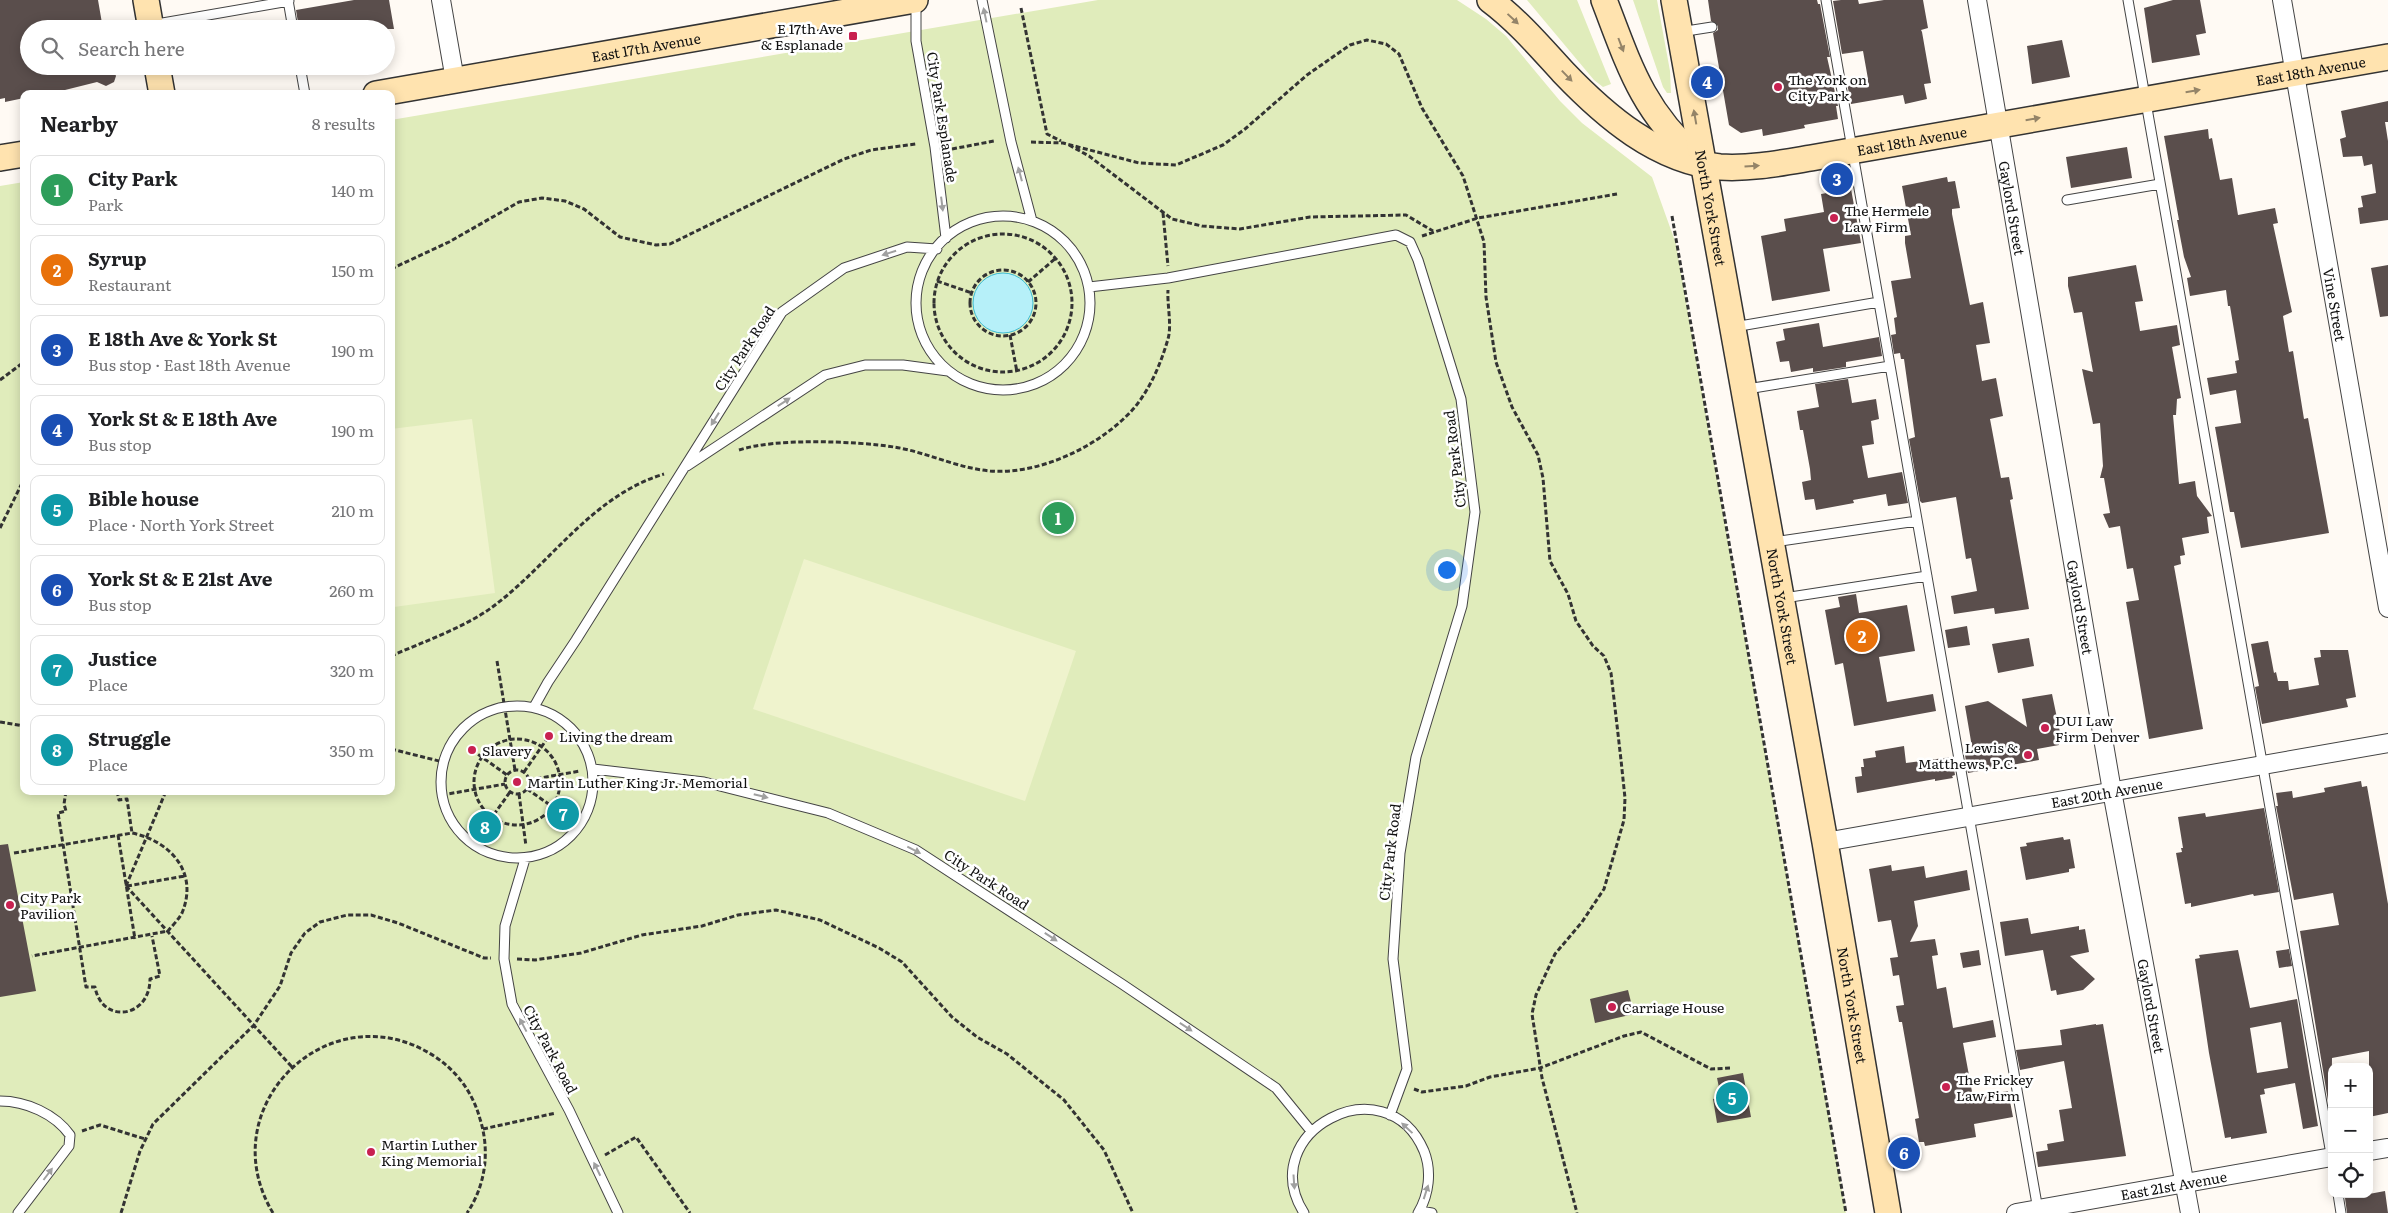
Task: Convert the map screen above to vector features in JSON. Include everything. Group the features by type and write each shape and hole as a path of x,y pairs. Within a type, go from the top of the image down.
{"main road":[{"path":"146,0 149,20"},
{"name":"East 17th Avenue","path":"395,91 915,0"},
{"name":"East 18th Avenue","path":"1490,0 1514,19 1578,88 1615,120 1660,148 1704,164 1731,167 1765,165 1852,151 2388,58"},
{"path":"1604,0 1631,68 1650,106 1676,140 1704,164"},
{"name":"North York Street","path":"1674,0 1888,1213"},
{"path":"159,75 161,90"},
{"path":"0,158 20,155"}],"street":[{"path":"441,0 455,80"},
{"name":"Gaylord Street","path":"1977,0 2112,791 2190,1213"},
{"name":"Vine Street","path":"2282,0 2388,608"},
{"name":"East 20th Avenue","path":"1824,842 2388,743"},
{"path":"2373,1150 2388,1148"},
{"name":"East 21st Avenue","path":"2016,1213 2038,1211 2328,1159"}],"lane":[{"name":"City Park Esplanade","path":"915,0 916,41 935,147 946,238"},
{"path":"982,0 1011,142 1032,221"},
{"path":"2128,0 2331,1153"},
{"path":"187,20 289,1 292,20"},
{"path":"1824,3 1879,302 2038,1211"},
{"path":"1680,32 1712,27"},
{"path":"302,75 304,90"},
{"path":"2066,200 2160,184"},
{"path":"1017,217 1032,221 1046,227 1069,246 1078,258 1089,287 1090,317 1086,332 1071,358 1048,378 1020,389 997,390 975,386 948,371 928,348 917,320 916,305 920,275 927,261 946,238 972,222 987,218 1017,217"},
{"path":"1089,287 1168,278 1389,236 1402,236 1410,242"},
{"name":"City Park Road","path":"1390,1115 1407,1069 1393,959 1400,853 1416,757 1462,606 1475,512 1461,399 1432,297 1410,242"},
{"name":"City Park Road","path":"534,707 782,312 844,268 907,247 937,249"},
{"path":"1733,328 1879,302"},
{"name":"City Park Road","path":"685,468 825,375 865,365 903,366 948,371"},
{"path":"1744,390 1890,366"},
{"path":"1771,542 1917,521"},
{"path":"1781,599 1927,576"},
{"path":"504,707 534,707 561,720 572,729 588,754 592,769 592,798 580,826 558,846 525,859 500,856 473,844 452,823 442,795 443,762 455,738 464,727 490,711 504,707"},
{"name":"City Park Road","path":"592,769 704,782 828,813 916,850 1122,984 1276,1088 1311,1131"},
{"name":"City Park Road","path":"525,859 506,926 504,959 512,1004 569,1110 618,1213"},
{"path":"0,1101 12,1101 39,1110 63,1125 70,1135 69,1146 18,1213"},
{"path":"1304,1213 1298,1200 1294,1176 1298,1152 1311,1131 1331,1116 1348,1110 1366,1109 1390,1115 1413,1132 1426,1156 1429,1184 1419,1212 1432,1213"},
{"path":"2339,1198 2341,1213"}],"path":[{"path":"1021,8 1047,134 1089,156 1172,219 1186,223 1240,229 1310,217 1406,215 1433,231"},
{"path":"952,149 994,141"},
{"path":"395,267 449,242 519,202 542,198 565,201 584,209 620,237 656,245 670,244 844,159 871,150 916,144"},
{"path":"1410,242 1433,231 1478,218 1617,194"},
{"path":"730,453 748,447 802,442 894,447 990,471 1025,468 1047,463 1076,450 1105,433 1135,407 1155,377 1169,336 1164,213"},
{"path":"1672,216 1846,1213"},
{"path":"1002,234 1026,238 1047,249 1056,258 1066,273 1072,290 1073,308 1069,326 1058,347 1049,356 1034,366 1017,372 992,372 964,361 951,349 944,340 935,317 934,293 937,281 946,265 958,251 973,241 990,235 1002,234"},
{"path":"1028,282 1056,258"},
{"path":"997,272 1014,273 1028,282 1036,297 1034,314 1025,328 1010,336 993,334 979,325 971,310 972,293 982,279 997,272"},
{"path":"937,281 972,293"},
{"path":"1010,336 1017,372"},
{"path":"0,380 20,365"},
{"path":"395,654 437,636 489,609 530,576 599,508 642,481 685,468"},
{"path":"0,528 20,487"},
{"path":"496,661 515,770"},
{"path":"0,722 20,725"},
{"path":"524,772 549,736"},
{"path":"510,739 527,739 542,746 554,758 560,774 560,791 553,807 541,819 525,825 508,824 492,817 480,805 474,789 474,772 482,757 494,745 510,739"},
{"path":"395,750 443,762"},
{"path":"472,750 507,775"},
{"path":"529,780 592,769"},
{"path":"515,770 524,772 529,780 527,789 519,794 510,792 505,784 507,775 515,770"},
{"path":"442,795 505,784"},
{"path":"527,789 563,814"},
{"path":"485,827 510,792"},
{"path":"519,794 525,825 525,859"},
{"path":"65,795 64,804 66,811 58,813 86,987 95,987 102,1005 111,1010 125,1012 135,1010 145,1001 150,990 150,979 160,976 152,936"},
{"path":"118,795 119,800 127,799 132,833"},
{"path":"126,886 164,795"},
{"path":"14,853 132,833 147,836 166,846 179,861 185,876 186,897 182,914 168,931 152,936 32,956"},
{"path":"118,835 135,939"},
{"path":"126,886 185,876"},
{"path":"126,886 292,1067"},
{"path":"121,1213 140,1150 153,1124 254,1025 280,986 291,952 305,933 320,922 347,915 371,915 398,923 484,958 535,960 581,953 642,935 702,926 738,914 776,910 820,920 880,948 902,962 952,1016 977,1037 1007,1054 1064,1100 1104,1150 1133,1213"},
{"path":"1401,1086 1422,1092 1466,1086 1490,1077 1540,1068 1624,1036 1641,1032 1711,1069 1730,1068"},
{"path":"273,1213 260,1186 256,1168 256,1131 269,1096 292,1067 308,1055 326,1045 366,1036 406,1042 430,1054 456,1075 469,1091 478,1110 483,1129 484,1168 480,1188 467,1213"},
{"path":"483,1129 569,1110"},
{"path":"70,1135 100,1125 145,1139"},
{"path":"593,1161 636,1138 690,1213"}],"green space":[{"path":"1098,0 1457,0 1486,19 1506,36 1560,101 1582,123 1652,177 1676,244 1846,1213 0,1213 0,186 20,183 20,795 395,795 395,119"},
{"path":"1527,0 1577,0 1611,84 1603,87 1594,80"},
{"path":"1633,0 1657,0 1670,71 1671,93 1667,93 1663,87"},
{"path":"472,419 495,593 395,607 395,429"},
{"path":"804,559 1076,651 1025,801 753,709"}],"water":[{"path":"997,273 1009,273 1020,278 1028,286 1033,297 1031,315 1020,328 1009,333 997,333 986,328 978,320 973,309 973,297 978,286 986,278"}],"building":[{"path":"0,0 98,0 101,20 20,20 20,75 116,75 114,82 106,86 97,82 65,90 20,90 20,99 5,102 5,98 0,99"},
{"path":"354,0 389,0 392,20 298,20 296,10"},
{"name":"The York on City Park","path":"1708,0 1817,0 1818,4 1820,4 1830,57 1827,57 1838,106 1836,106 1838,119 1804,125 1805,128 1763,136 1762,129 1741,133 1729,125 1713,33 1718,30 1718,26 1711,21"},
{"path":"1858,0 1859,4 1884,0 1923,0 1928,28 1921,30 1931,83 1924,84 1927,99 1905,104 1903,95 1851,104 1847,83 1868,79 1863,51 1842,54 1833,1"},
{"path":"2173,0 2200,0 2206,33 2196,35 2200,55 2152,63 2144,8"},
{"path":"2062,40 2070,77 2032,84 2027,46"},
{"path":"2388,101 2388,122 2385,122 2388,141 2388,220 2360,224 2358,208 2363,207 2361,196 2376,193 2372,164 2364,166 2362,156 2343,157 2340,139 2346,137 2341,111"},
{"path":"2208,129 2209,139 2212,138 2220,180 2232,178 2238,215 2275,208 2278,223 2273,224 2292,312 2283,316 2289,352 2293,351 2304,419 2308,418 2329,533 2241,548 2234,512 2230,512 2215,427 2241,423 2236,390 2210,395 2207,378 2237,373 2235,361 2239,360 2230,306 2228,306 2226,290 2190,296 2187,278 2191,277 2184,257 2164,136"},
{"path":"2127,147 2132,178 2071,188 2066,157"},
{"path":"1947,177 1948,182 1955,181 1960,208 1952,209 1952,214 1970,305 1983,302 1990,343 1976,345 1982,381 1996,378 2003,416 1990,419 2001,478 2009,477 2013,499 2010,500 2029,609 1995,614 1994,608 1954,614 1951,596 1977,591 1971,558 1966,559 1956,497 1922,503 1920,501 1909,439 1915,437 1904,359 1901,359 1900,353 1894,354 1891,335 1896,334 1894,318 1897,317 1891,281 1911,278 1905,236 1911,235 1902,186"},
{"path":"1851,189 1861,243 1823,249 1830,291 1772,301 1761,236 1786,231 1784,219 1824,212 1821,194"},
{"path":"2136,265 2143,301 2135,302 2140,331 2177,325 2180,345 2172,347 2181,398 2177,399 2176,415 2173,415 2179,484 2195,481 2197,496 2212,516 2207,517 2209,533 2182,538 2185,555 2180,556 2181,564 2174,566 2203,729 2149,739 2126,602 2139,600 2133,568 2127,569 2120,526 2109,528 2103,514 2110,513 2104,478 2100,478 2103,466 2100,423 2093,424 2082,369 2093,372 2082,312 2074,313 2068,286 2068,277"},
{"path":"2388,265 2388,316 2380,317 2371,268"},
{"path":"1819,323 1823,347 1879,337 1882,356 1846,362 1846,367 1813,372 1813,368 1791,372 1789,361 1780,362 1776,342 1785,340 1783,329"},
{"path":"1848,379 1852,403 1876,399 1879,419 1871,421 1874,444 1862,446 1868,478 1902,472 1908,503 1888,506 1886,494 1853,500 1854,503 1816,510 1814,499 1805,500 1802,482 1811,480 1803,430 1800,430 1797,411 1819,407 1815,384"},
{"path":"1856,594 1859,613 1907,605 1915,651 1879,657 1887,702 1933,694 1936,711 1854,726 1843,663 1835,665 1825,610 1840,607 1838,597"},
{"path":"1967,626 1970,645 1948,648 1945,630"},
{"path":"2029,638 2034,666 1998,673 1992,644"},
{"path":"2268,641 2274,673 2276,672 2278,681 2288,681 2289,690 2319,685 2314,658 2321,657 2320,650 2348,650 2356,697 2346,699 2348,707 2262,724 2255,687 2259,686 2251,644"},
{"name":"DUI Law Firm Denver","path":"2052,694 2062,742 2059,742 2059,745 2037,749 2039,760 1968,773 1965,755 1973,753 1965,706 1988,701 2027,727 2022,699"},
{"path":"1904,746 1906,763 1952,757 1955,775 1952,776 1953,778 1935,781 1935,779 1857,793 1855,777 1862,776 1861,767 1864,767 1863,759 1876,757 1875,751"},
{"path":"2361,781 2362,787 2367,786 2388,904 2388,1113 2373,1116 2373,1063 2369,1063 2369,1051 2332,1058 2332,1063 2328,1063 2328,1101 2300,931 2339,925 2333,893 2294,900 2276,806 2278,806 2276,793 2292,791 2293,798 2325,792 2324,788"},
{"path":"2264,808 2279,892 2254,896 2253,894 2191,907 2191,903 2185,904 2176,853 2182,852 2181,848 2183,848 2178,817 2205,813 2206,817"},
{"path":"2063,837 2064,840 2070,839 2075,868 2069,869 2069,872 2026,880 2020,847 2027,846 2026,843"},
{"name":"City Park Pavilion","path":"8,844 36,991 0,997 0,845"},
{"path":"1891,865 1892,871 1924,866 1926,878 1967,870 1970,890 1914,901 1918,926 1910,942 1935,939 1938,955 1932,956 1937,989 1946,987 1953,1028 1993,1020 1996,1037 1963,1043 1973,1097 2008,1091 2013,1117 1974,1124 1976,1137 1925,1146 1924,1142 1919,1142 1915,1119 1919,1118 1902,1022 1899,1022 1896,1006 1904,1005 1899,975 1893,976 1890,958 1898,957 1891,920 1878,922 1869,869"},
{"path":"2028,918 2031,934 2079,926 2079,930 2085,929 2089,952 2070,956 2095,979 2083,990 2057,995 2056,990 2051,991 2043,950 2005,956 2000,922"},
{"path":"2289,949 2292,966 2279,968 2276,951"},
{"path":"1979,950 1981,965 1963,968 1960,953"},
{"path":"2238,950 2250,1008 2297,999 2318,1126 2303,1129 2295,1083 2264,1089 2265,1094 2260,1095 2267,1133 2231,1139 2231,1137 2225,1138 2209,1053 2195,959 2200,958 2199,955","holes":["2281,1022 2288,1068 2257,1073 2250,1028"]},
{"name":"Carriage House","path":"1628,990 1634,1014 1595,1023 1590,999"},
{"path":"2103,1024 2126,1156 2038,1167 2036,1152 2048,1150 2047,1144 2064,1141 2059,1110 2072,1108 2064,1061 2020,1070 2016,1050 2062,1045 2060,1030"},
{"path":"1743,1073 1751,1117 1717,1123 1713,1099 1721,1097 1717,1078"},
{"path":"2385,1191 2388,1213 2347,1213 2345,1198 2373,1198 2373,1193"}],"place":[{"name":"E 17th Ave & Esplanade","path":"853,36"},
{"name":"York St & E 18th Ave","path":"1707,82"},
{"name":"The York on City Park","path":"1778,87"},
{"name":"E 18th Ave & York St","path":"1837,179"},
{"name":"The Hermele Law Firm","path":"1834,218"},
{"name":"City Park","path":"1058,518"},
{"name":"Syrup","path":"1862,636"},
{"name":"DUI Law Firm Denver","path":"2045,728"},
{"name":"Living the dream","path":"549,736"},
{"name":"Slavery","path":"472,750"},
{"name":"Lewis & Matthews, P.C.","path":"2028,755"},
{"name":"Martin Luther King Jr. Memorial","path":"517,782"},
{"name":"Justice","path":"563,814"},
{"name":"Struggle","path":"485,827"},
{"name":"City Park Pavilion","path":"10,905"},
{"name":"Carriage House","path":"1612,1007"},
{"name":"The Frickey Law Firm","path":"1946,1087"},
{"name":"Bible house","path":"1732,1098"},
{"name":"Martin Luther King Memorial","path":"371,1152"},
{"name":"York St & E 21st Ave","path":"1904,1153"}]}
